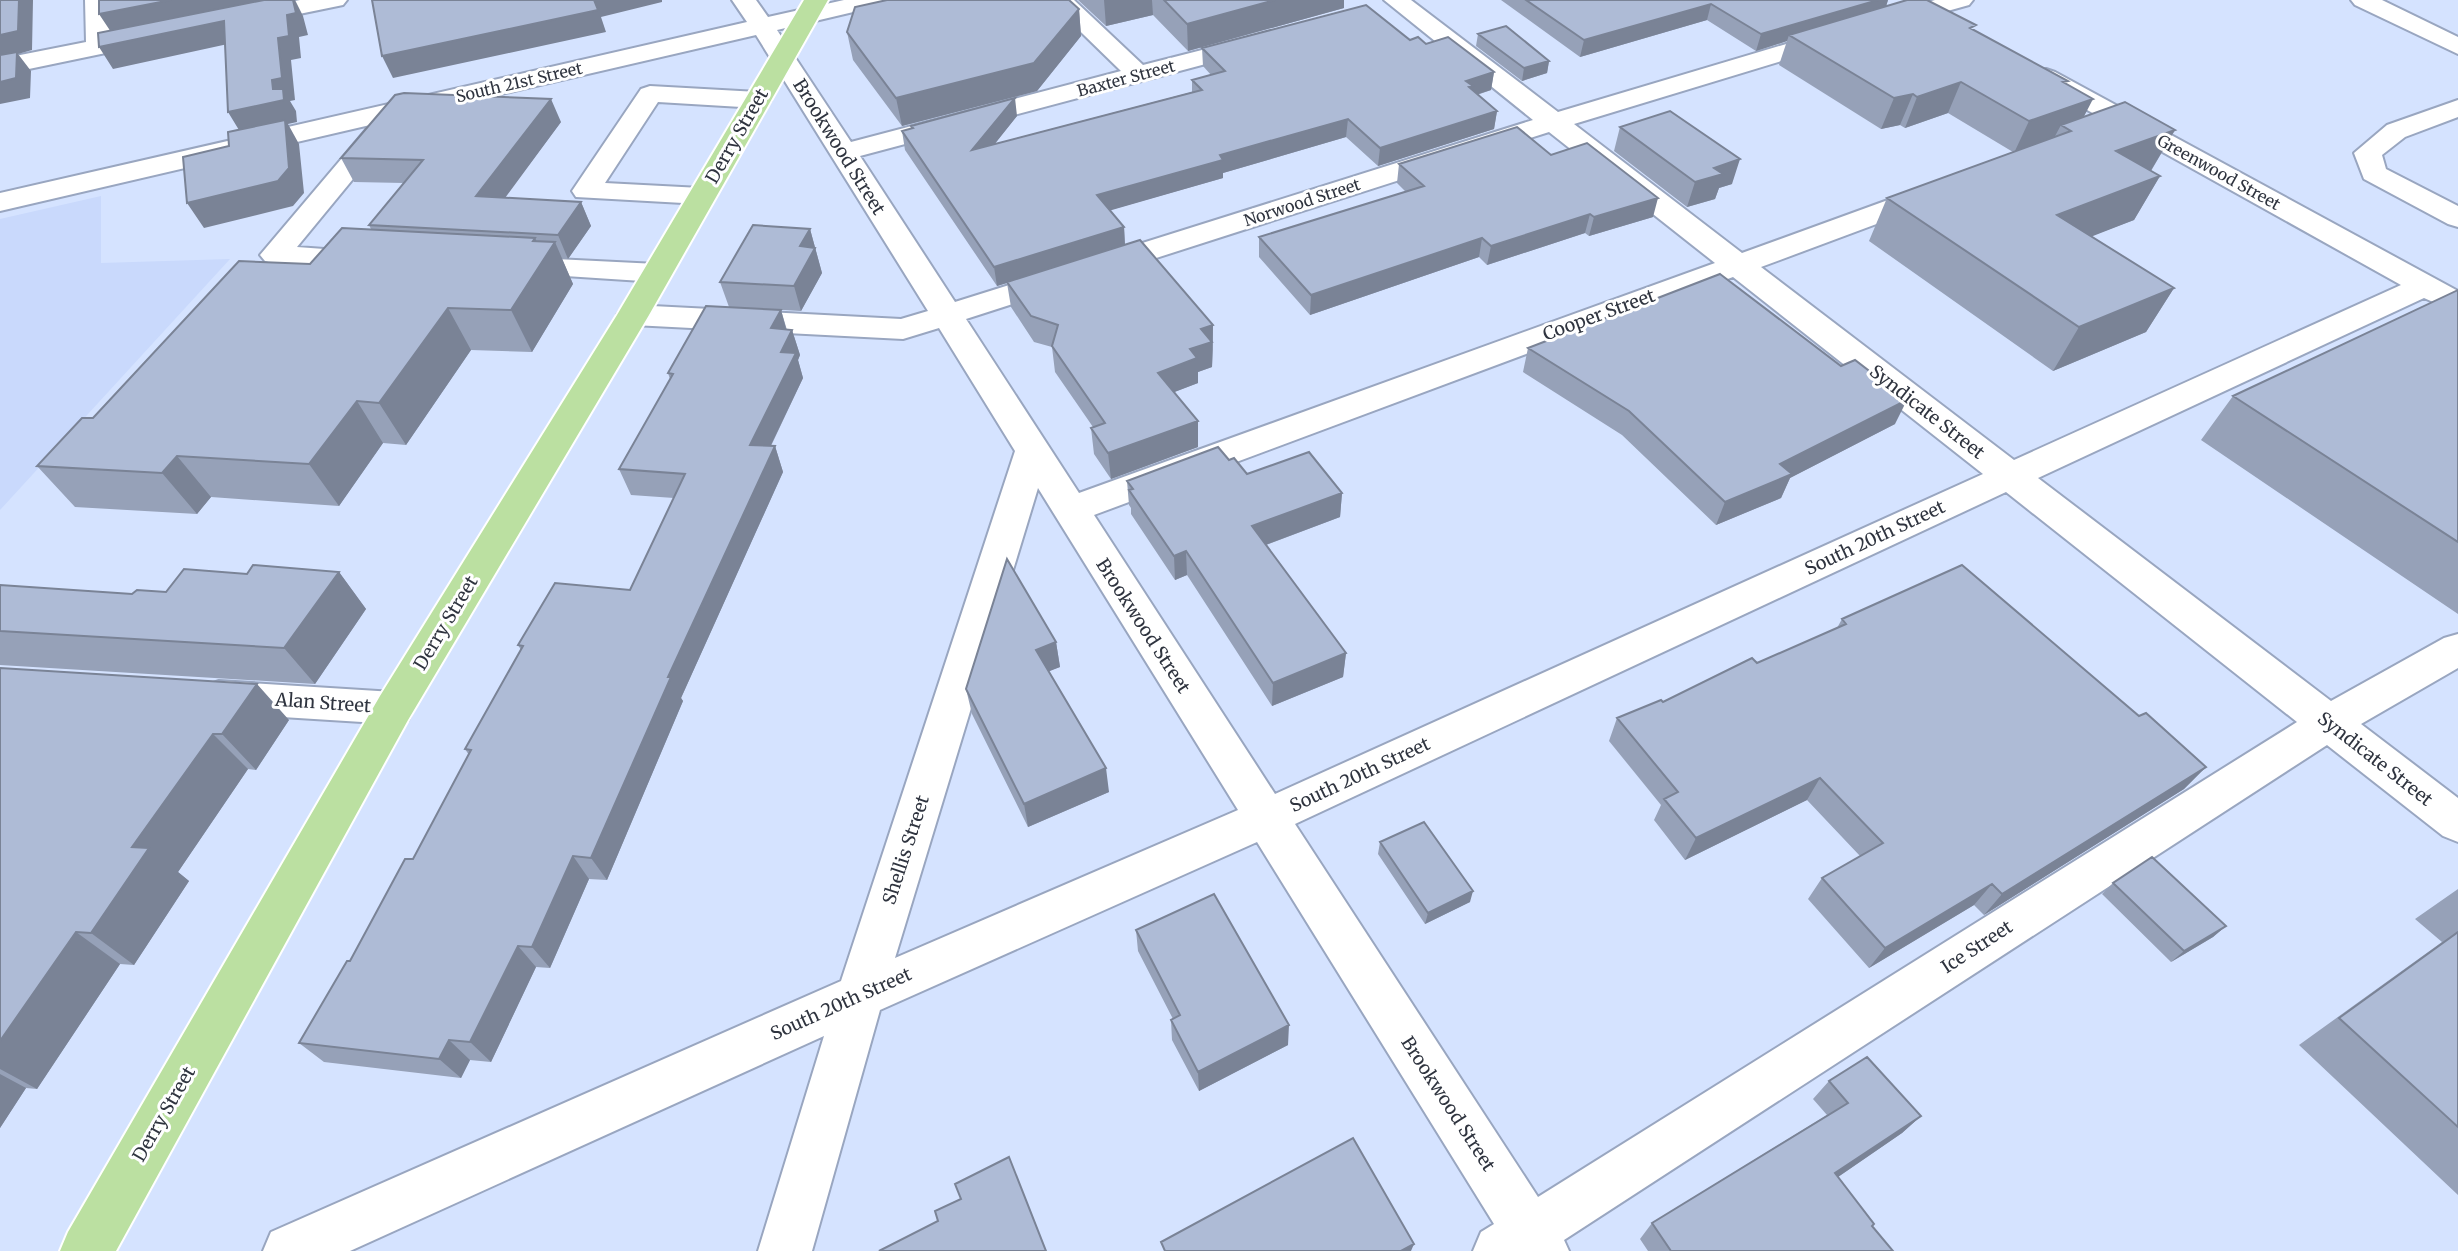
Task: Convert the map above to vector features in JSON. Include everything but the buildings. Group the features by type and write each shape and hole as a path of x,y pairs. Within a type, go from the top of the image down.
{"main road":[{"name":"Derry Street","path":"87,1251 394,708 633,315 811,8"}],"street":[{"path":"97,0 98,47"},
{"path":"230,21 335,0"},
{"name":"Brookwood Street","path":"744,0 783,57 1266,818 1524,1245"},
{"name":"South 21st Street","path":"0,202 762,26 811,8 875,0"},
{"path":"1060,0 1139,75"},
{"name":"Norwood Street","path":"633,315 903,328 1553,122 1862,29 1915,5 1961,0"},
{"path":"2363,0 2458,47"},
{"name":"Syndicate Street","path":"1395,3 1553,122 2458,823"},
{"path":"1915,5 1960,30"},
{"path":"0,67 177,32"},
{"name":"Baxter Street","path":"842,153 1282,35"},
{"path":"649,52 650,94 586,191 701,196"},
{"name":"Greenwood Street","path":"2021,63 2441,295"},
{"path":"650,94 758,100"},
{"path":"2458,108 2396,131 2368,153 2374,173 2458,218"},
{"path":"396,110 275,255 401,261"},
{"path":"2099,134 2130,123"},
{"name":"Cooper Street","path":"1069,510 1957,185"},
{"path":"485,265 657,273"},
{"name":"South 20th Street","path":"299,1249 860,996 1266,818 2010,476 2441,295"},
{"name":"Shellis Street","path":"785,1251 860,996 1032,451"},
{"name":"Ice Street","path":"1524,1245 2328,723 2458,649"},
{"name":"Alan Street","path":"189,695 394,708"}],"shaded area":[{"path":"101,196 101,263 230,259 0,510 0,219"}]}
